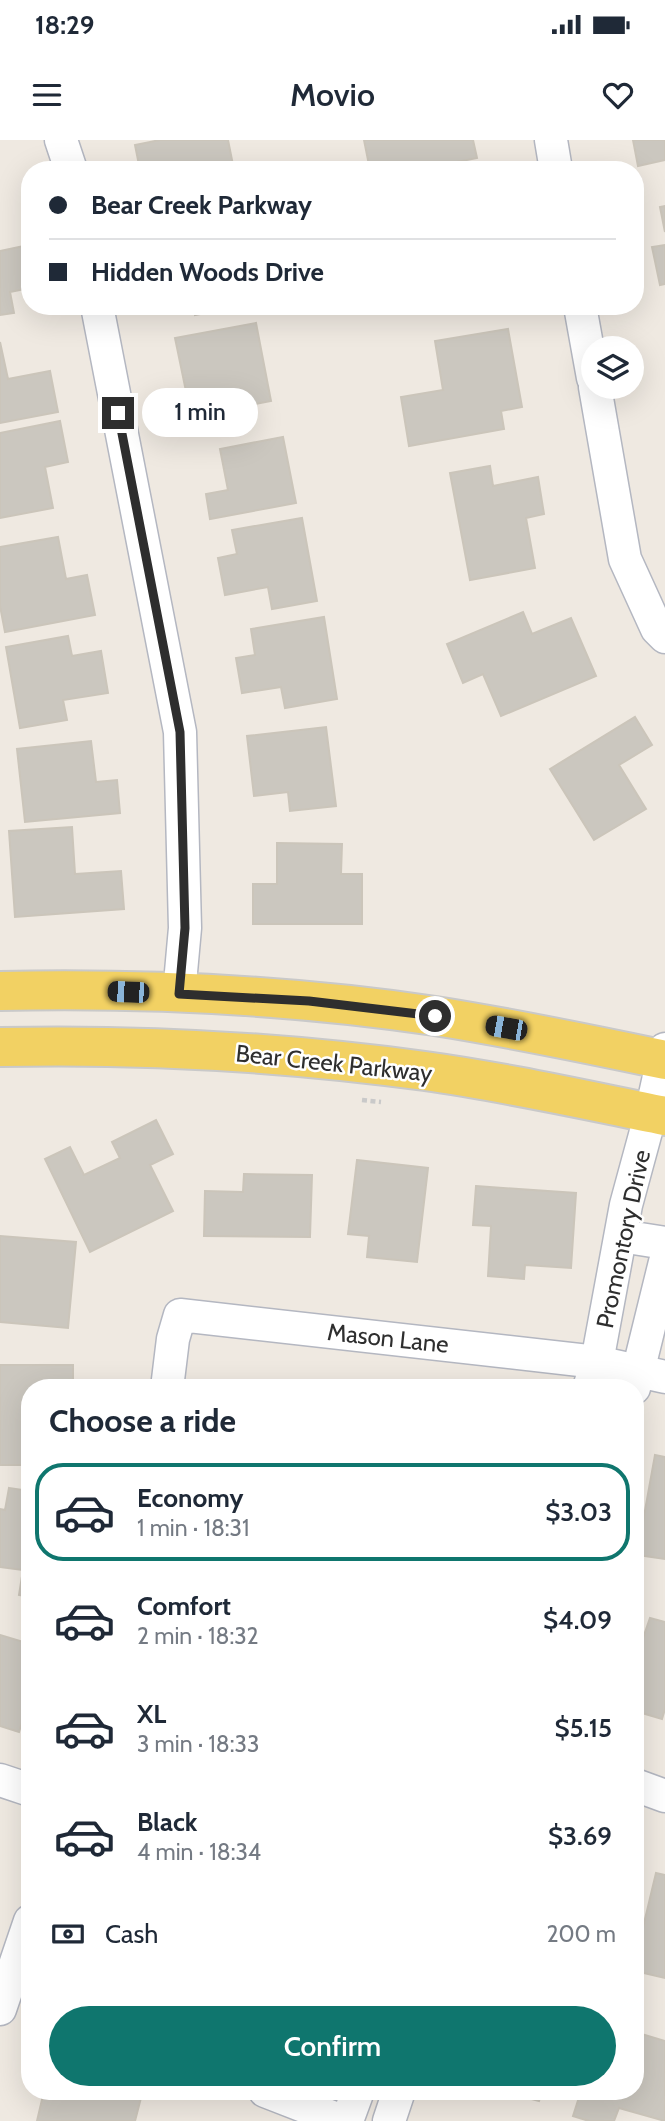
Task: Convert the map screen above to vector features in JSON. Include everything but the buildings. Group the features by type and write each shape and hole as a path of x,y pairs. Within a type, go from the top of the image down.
{"main road":[{"path":"0,991 179,994 309,1001 435,1016 664,1056"},
{"name":"Bear Creek Parkway","path":"0,1047 177,1049 304,1057 427,1072 658,1115"}],"street":[{"path":"61,140 68,161"},
{"path":"551,140 554,161"},
{"path":"99,315 180,732 185,928 179,994"},
{"path":"582,315 585,336"},
{"path":"597,399 625,559 657,629 665,637"},
{"name":"Promontory Drive","path":"593,1375 626,1205 658,1115 664,1056"},
{"path":"621,1236 665,1243"},
{"name":"Promontory Drive","path":"646,1378 665,1262"},
{"name":"Mason Lane","path":"168,1379 173,1339 180,1315 593,1375 646,1378"},
{"path":"0,1780 21,1787"},
{"path":"644,1788 665,1796"},
{"path":"11,2005 21,1961"},
{"path":"289,2100 345,2121 354,2100"},
{"path":"389,2121 396,2100"}],"path":[{"path":"361,1100 388,1103"}],"route":[{"path":"118,413 180,732 185,928 179,994 309,1001 435,1016"}]}
